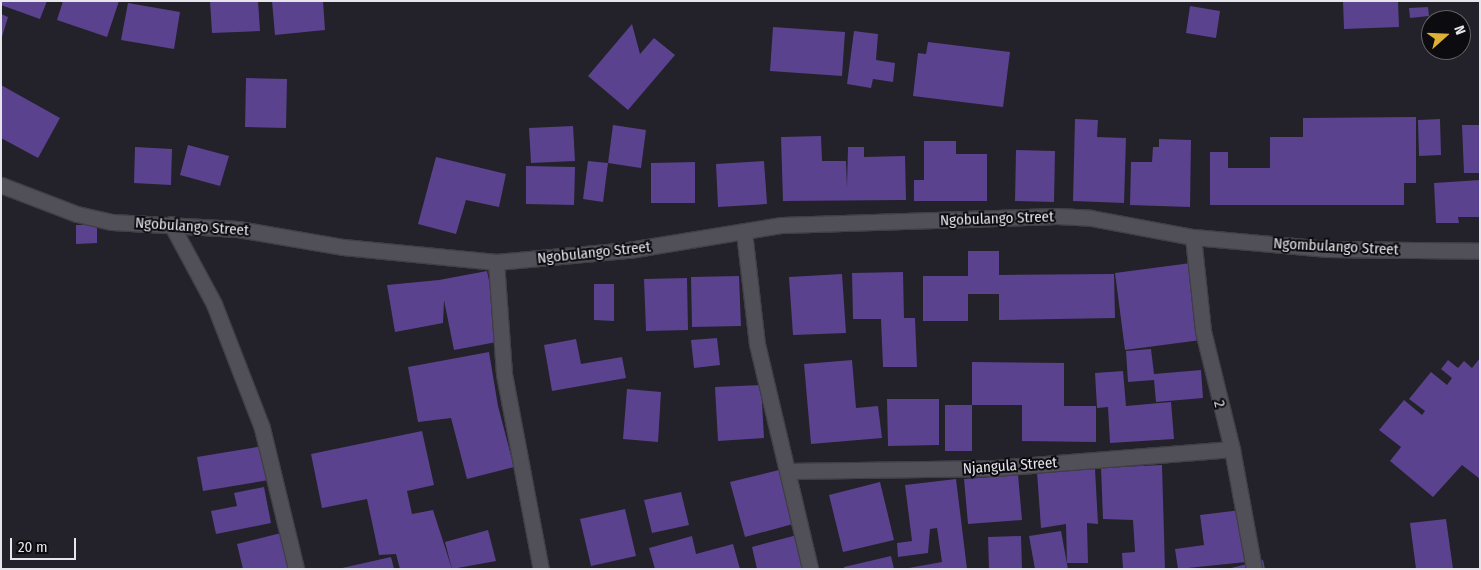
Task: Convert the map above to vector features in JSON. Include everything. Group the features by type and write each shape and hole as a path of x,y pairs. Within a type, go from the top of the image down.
{"street":[{"name":"Ngobulango Street","path":"1,185 95,218 238,229 343,247 496,262 629,250 782,225 1057,216 1091,218 1192,237"},
{"path":"171,224 214,304 262,428 296,569"},
{"path":"744,232 757,344 810,569"},
{"name":"Ngombulango Street","path":"1192,237 1327,249 1480,251"},
{"name":"2","path":"1192,237 1203,330 1232,449 1254,569"},
{"path":"496,262 504,374 541,569"},
{"name":"Njangula Street","path":"787,471 995,468 1232,449"}],"building":[{"path":"1,1 47,1 40,19 1,5"},
{"path":"63,1 119,1 107,37 57,20"},
{"path":"210,1 258,1 260,31 212,33"},
{"path":"272,1 323,1 325,30 275,35"},
{"path":"1343,1 1398,1 1399,27 1344,29"},
{"path":"128,3 180,12 174,49 121,40"},
{"path":"1190,6 1220,11 1216,38 1186,33"},
{"path":"1428,7 1428,10 1421,10 1421,17 1410,18 1409,8"},
{"path":"1,14 8,17 2,37 1,37"},
{"path":"632,24 640,54 654,38 675,55 628,110 588,76"},
{"path":"773,27 845,32 842,76 770,71"},
{"path":"854,31 878,34 876,60 895,63 893,82 873,79 871,88 847,84"},
{"path":"928,42 1010,52 1003,107 913,96 918,53 926,54"},
{"path":"246,78 287,79 286,128 245,127"},
{"path":"1,85 60,118 38,158 1,138"},
{"path":"1416,117 1416,183 1404,183 1404,205 1210,205 1210,152 1228,152 1228,168 1270,168 1270,137 1303,137 1303,118"},
{"path":"1075,119 1098,120 1097,137 1126,138 1124,203 1073,201"},
{"path":"1440,119 1441,155 1419,156 1418,120"},
{"path":"613,125 646,130 641,168 608,163"},
{"path":"1462,125 1480,125 1480,173 1464,173"},
{"path":"573,126 575,161 531,163 529,128"},
{"path":"821,136 822,161 846,161 847,187 848,147 864,147 864,157 905,156 906,200 783,201 781,137"},
{"path":"1159,139 1191,140 1190,207 1130,205 1131,162 1152,162 1153,147 1159,147"},
{"path":"924,141 956,141 956,154 987,154 987,201 914,201 914,180 924,180"},
{"path":"188,145 229,156 220,186 180,175"},
{"path":"135,147 172,149 171,185 134,183"},
{"path":"1016,150 1055,151 1054,202 1015,201"},
{"path":"436,157 506,174 499,207 466,200 456,234 418,224"},
{"path":"588,161 608,163 603,202 583,199"},
{"path":"764,161 767,204 718,207 716,164"},
{"path":"695,162 695,203 651,203 651,163"},
{"path":"526,166 575,167 574,205 526,204"},
{"path":"1480,180 1480,217 1458,217 1459,223 1436,223 1434,183"},
{"path":"76,225 97,225 97,243 76,244"},
{"path":"968,251 999,251 999,275 1114,274 1115,318 999,320 999,294 968,294 968,321 923,321 923,276 968,276"},
{"path":"1191,263 1201,340 1125,350 1115,273"},
{"path":"487,271 502,341 454,350 444,300 443,323 395,332 387,285 439,280"},
{"path":"903,272 904,318 915,318 917,367 883,367 881,319 853,319 852,273"},
{"path":"842,274 846,333 793,335 789,277"},
{"path":"739,276 741,326 692,327 691,277"},
{"path":"687,278 688,330 646,331 644,279"},
{"path":"594,284 614,284 614,321 594,320"},
{"path":"717,338 720,365 694,368 691,340"},
{"path":"576,339 581,364 622,357 626,378 552,391 544,345"},
{"path":"1151,349 1154,374 1201,370 1203,398 1156,402 1154,380 1128,382 1126,351"},
{"path":"489,352 498,406 514,467 467,479 451,418 418,422 408,367"},
{"path":"1480,358 1480,479 1462,465 1433,497 1390,461 1401,447 1379,430 1404,400 1422,415 1425,411 1409,399 1431,372 1447,385 1452,378 1441,369 1448,360 1458,368 1464,361 1472,368"},
{"path":"852,360 856,408 878,406 882,438 811,444 804,364"},
{"path":"972,362 1064,363 1064,406 1096,406 1096,442 1022,441 1022,405 972,405"},
{"path":"1123,371 1126,406 1171,402 1174,439 1110,443 1108,407 1097,408 1095,373"},
{"path":"761,385 764,438 718,441 715,387"},
{"path":"627,389 661,392 658,442 623,439"},
{"path":"887,399 939,399 939,445 888,446"},
{"path":"945,405 972,405 972,451 945,451"},
{"path":"422,431 434,485 407,491 412,514 433,510 452,569 400,569 396,554 379,555 367,499 322,508 311,454"},
{"path":"263,446 269,480 203,491 197,457"},
{"path":"1162,465 1165,569 1123,569 1122,553 1135,552 1133,520 1103,519 1101,468"},
{"path":"1095,469 1098,524 1087,523 1088,563 1067,563 1066,524 1041,528 1037,472"},
{"path":"779,470 793,524 745,537 730,482"},
{"path":"1018,475 1022,520 968,524 964,479"},
{"path":"956,479 967,569 903,569 942,562 937,528 930,529 928,553 898,557 897,543 912,541 905,485"},
{"path":"880,482 894,540 843,552 829,495"},
{"path":"264,487 271,523 216,534 211,511 237,506 234,493"},
{"path":"681,492 689,525 652,533 644,500"},
{"path":"625,509 636,556 591,566 580,519"},
{"path":"1249,509 1256,561 1178,569 1175,549 1204,545 1200,515"},
{"path":"1446,519 1453,569 1416,569 1410,523"},
{"path":"488,530 496,561 452,569 445,542"},
{"path":"1061,531 1068,569 1035,569 1029,536"},
{"path":"281,533 290,569 243,569 237,544"},
{"path":"797,535 806,569 757,569 752,547"},
{"path":"692,536 696,554 733,544 740,569 655,569 649,548"},
{"path":"1021,536 1022,569 989,569 988,537"},
{"path":"891,556 894,569 844,569 844,567"},
{"path":"391,557 394,569 342,569 342,568"},
{"path":"1263,560 1265,569 1231,569 1231,568"}]}
